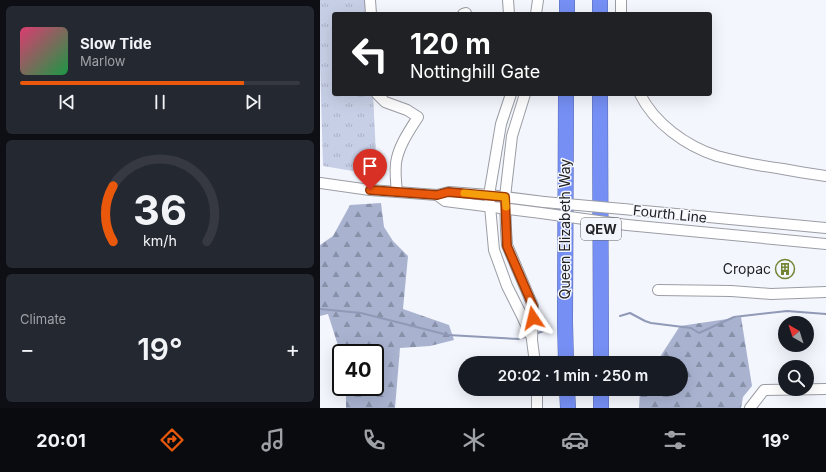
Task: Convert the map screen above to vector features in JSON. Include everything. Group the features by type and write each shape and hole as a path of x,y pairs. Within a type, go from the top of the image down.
{"highway":[{"path":"567,0 567,12"},
{"path":"600,0 600,12"},
{"name":"Queen Elizabeth Way","path":"566,96 566,356"},
{"name":"QEW","path":"600,96 601,356"},
{"path":"567,396 568,408"},
{"path":"601,396 601,408"}],"street":[{"path":"370,0 371,12"},
{"path":"508,0 509,12"},
{"path":"536,12 538,0"},
{"path":"621,0 621,12"},
{"path":"379,96 385,102 407,110 418,117 402,145 396,161 395,173 397,192"},
{"path":"510,96 501,124 490,195 490,207 494,250 507,286 532,340"},
{"path":"524,96 512,136 505,197 507,246 533,306 532,340 534,356"},
{"path":"641,96 645,104 656,118 675,133 699,148 716,156 754,165 826,176"},
{"path":"320,183 370,190 437,195"},
{"name":"Fourth Line","path":"437,195 448,192 490,195 544,202 826,228"},
{"name":"Fourth Line","path":"437,195 445,202 627,225 826,244"},
{"path":"658,290 731,290 772,294 826,292"},
{"path":"750,408 764,390 826,389"},
{"path":"536,396 537,408"}],"green space":[{"path":"320,0 366,0 367,12 332,12 332,96 373,96 377,175 323,166"},
{"path":"381,203 384,227 393,241 408,256 403,309 449,325 454,340 430,346 400,348 395,408 346,408 346,396 384,396 384,344 338,344 328,314 320,316 320,245 333,236 350,205"},
{"path":"741,317 752,386 743,397 741,408 639,408 640,396 688,396 688,356 661,356 680,326"}],"waterway":[{"path":"320,309 361,313 448,335 519,339 527,336"},
{"path":"620,316 630,313 651,323 691,328 699,333 734,317 787,311 826,314"},
{"path":"538,333 549,329"}],"slow traffic":[{"path":"464,193 505,197 506,207"}],"place":[{"name":"Cropac","path":"785,269"}],"route":[{"path":"370,190 437,195 448,192 505,197 507,246 533,306 533,318"}]}
